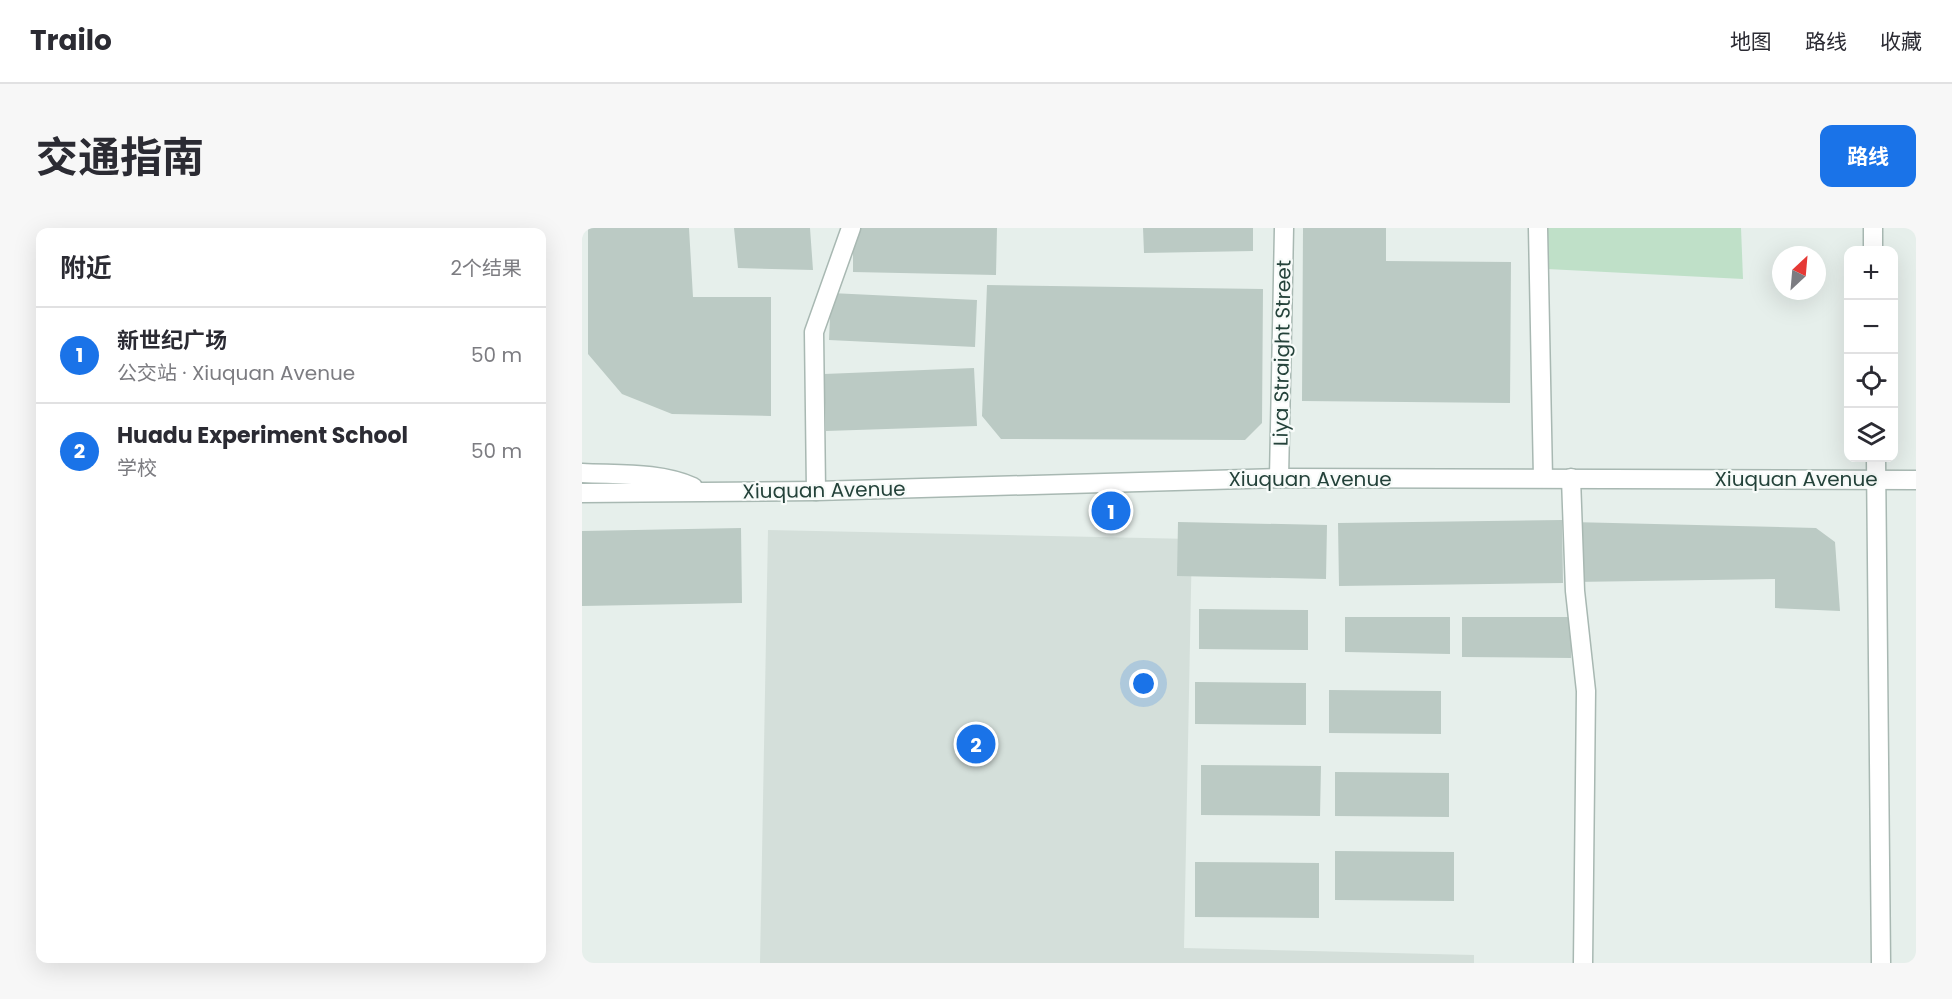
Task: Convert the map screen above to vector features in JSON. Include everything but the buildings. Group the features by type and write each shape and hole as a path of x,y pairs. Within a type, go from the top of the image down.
{"street":[{"path":"816,490 814,332 851,228"},
{"name":"Liya Straight Street","path":"1279,478 1284,228"},
{"path":"1538,228 1543,478"},
{"path":"1873,228 1873,246"},
{"path":"1876,462 1881,963"},
{"name":"Xiuquan Avenue","path":"582,473 677,480 703,492"},
{"name":"Xiuquan Avenue","path":"582,493 816,490 1279,478 1916,480"},
{"path":"1571,478 1575,591 1586,691 1583,963"}],"shaded area":[{"path":"768,530 1192,539 1184,948 1474,955 1474,963 760,963"}],"green space":[{"path":"1547,228 1741,228 1743,279 1547,269"}],"place":[{"name":"新世纪广场","path":"1111,511"},
{"name":"Huadu Experiment School","path":"976,744"}]}
